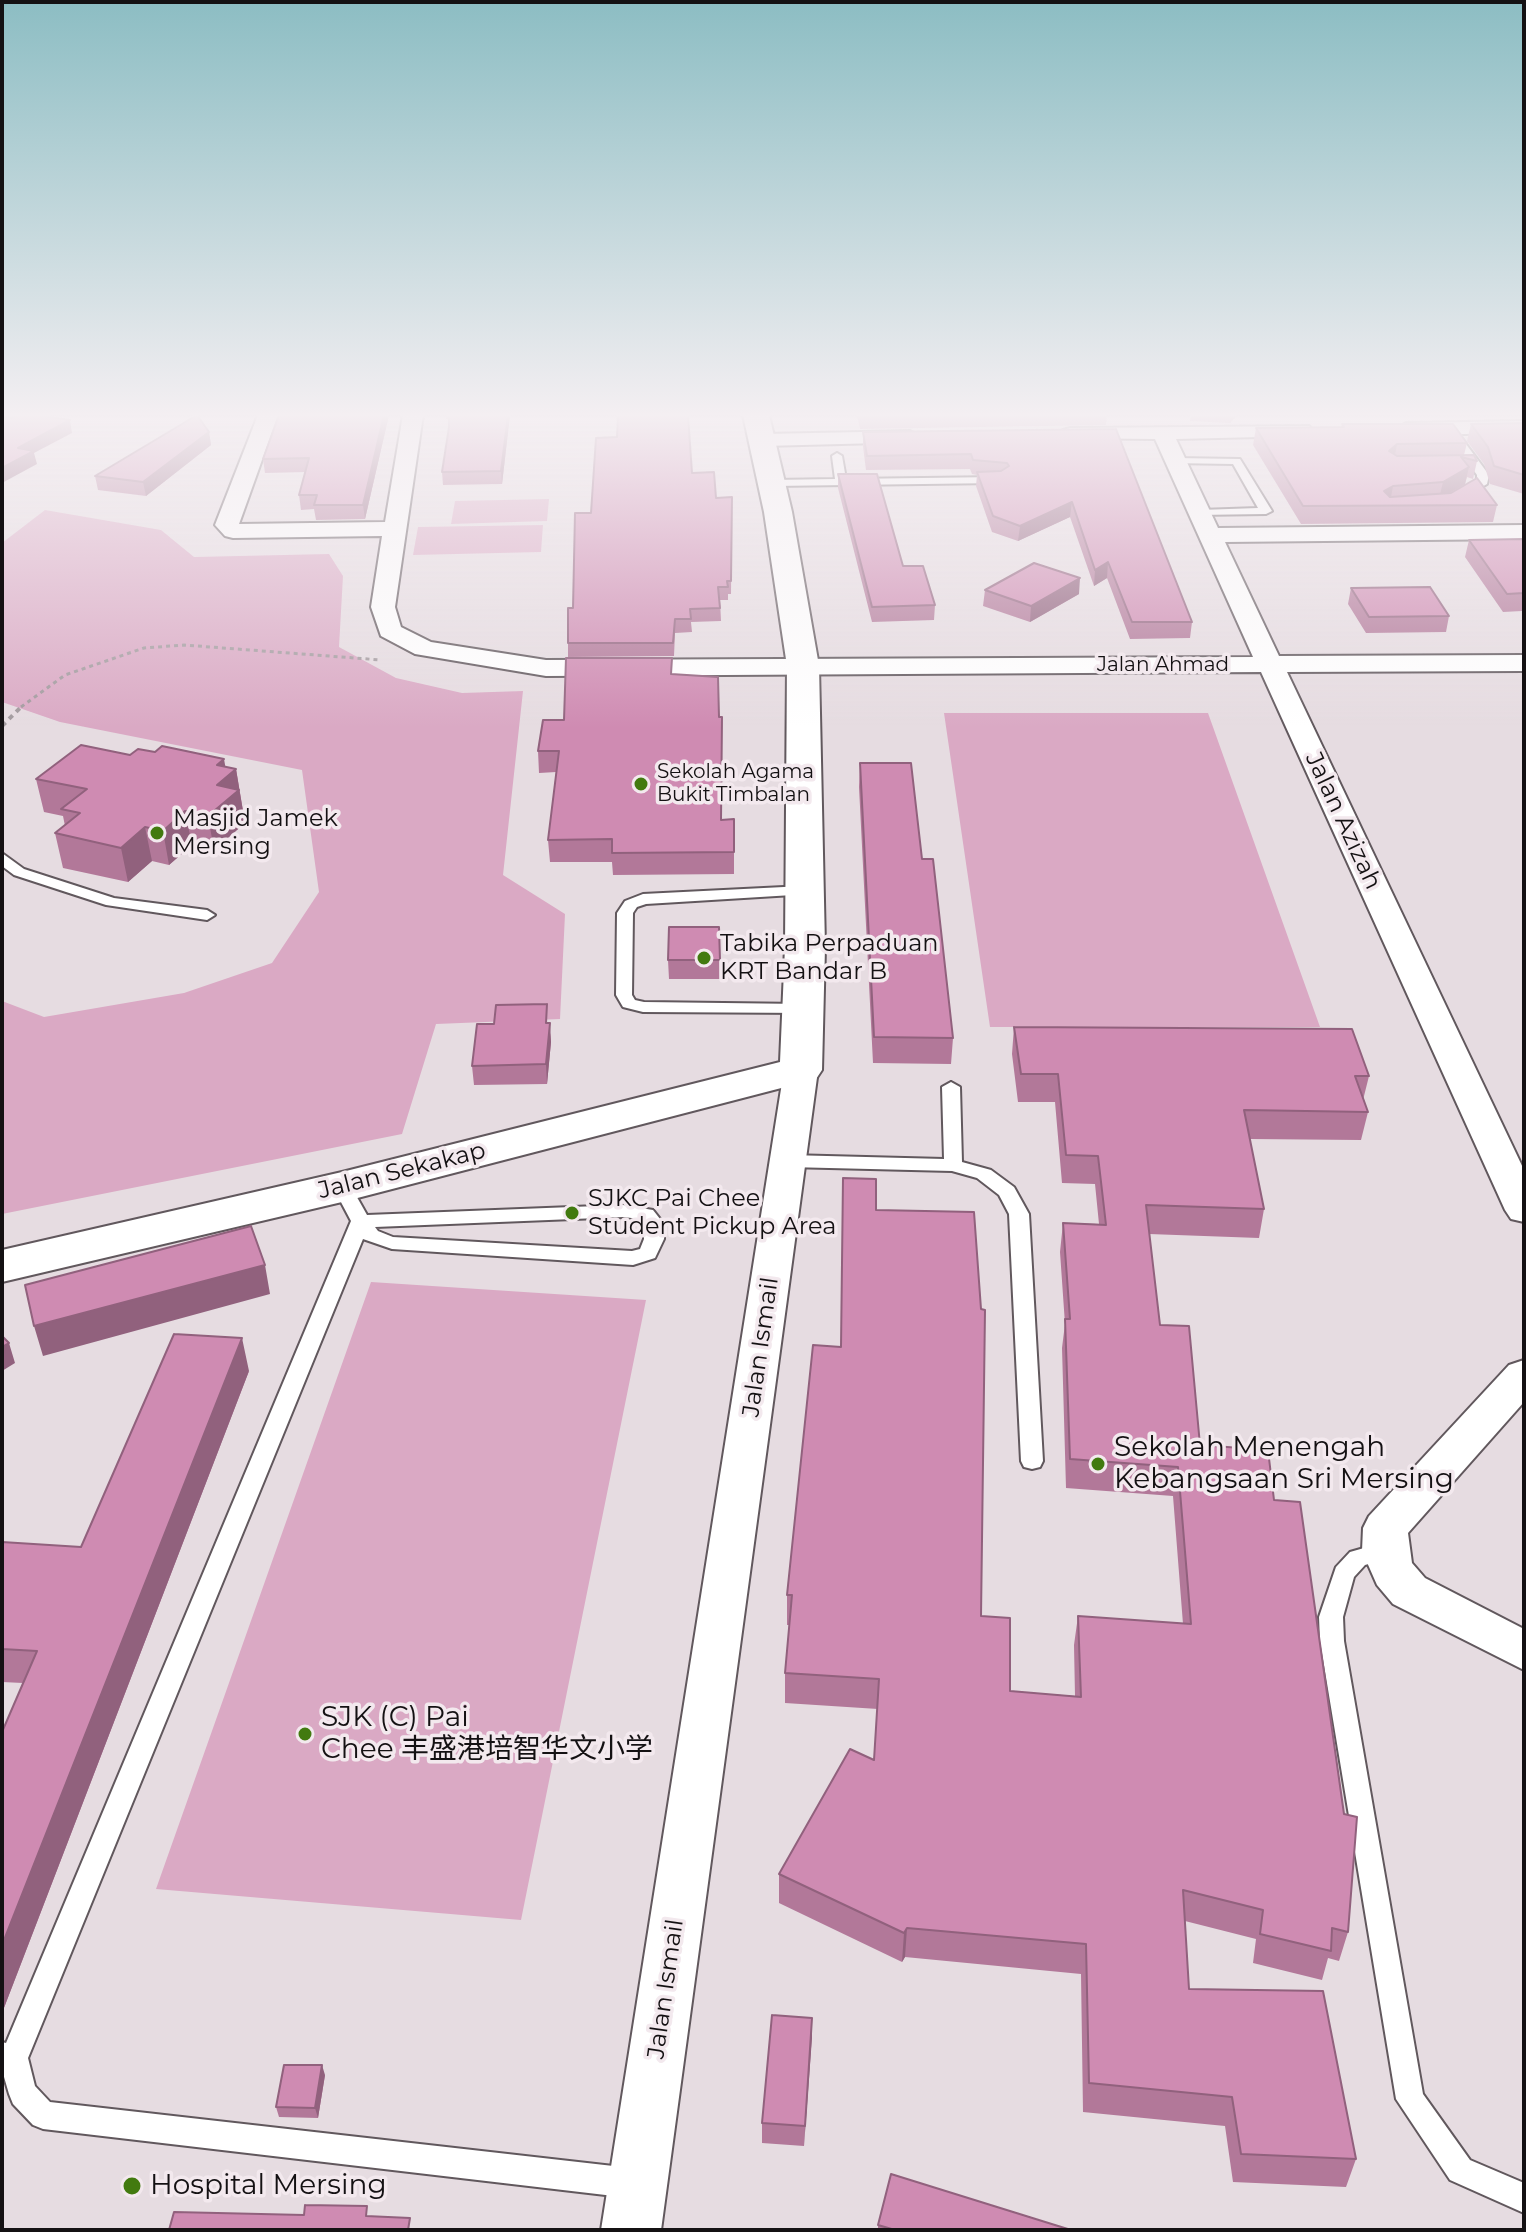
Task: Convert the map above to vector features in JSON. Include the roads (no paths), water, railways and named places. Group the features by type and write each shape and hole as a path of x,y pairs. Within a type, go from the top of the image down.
{"street":[{"path":"229,519 227,525 233,531 394,529"},
{"name":"Jalan Ahmad","path":"396,519 383,607 390,631 424,649 546,668 1524,663"},
{"name":"Jalan Ismail","path":"631,2230 801,1070 803,666 779,519"},
{"name":"Jalan Azizah","path":"1203,519 1524,1210"},
{"path":"1205,524 1524,532"},
{"name":"Jalan Sekakap","path":"2,1266 352,1204 801,1070"},
{"path":"1524,1375 1385,1528 1385,1551 1393,1572 1409,1591 1524,1651"}],"lane":[{"path":"1205,524 1228,519"},
{"path":"2,858 19,872 112,902 207,915"},
{"path":"803,1009 643,1007 629,1003 624,995 625,913 631,904 643,899 804,891"},
{"path":"951,1087 953,1165"},
{"path":"788,1161 953,1165 984,1174 1007,1191 1019,1214 1032,1461"},
{"path":"352,1204 623,1211 646,1214 654,1224 654,1239 648,1253 633,1258 392,1243 371,1236 352,1204"},
{"path":"352,1204 8,2057 23,2094 43,2115 638,2184"},
{"path":"1385,1551 1358,1558 1344,1573 1331,1617 1331,1629 1410,2099 1460,2170 1524,2198"}],"place":[{"name":"Sekolah Agama Bukit Timbalan","path":"641,784"},
{"name":"Masjid Jamek Mersing","path":"157,833"},
{"name":"Tabika Perpaduan KRT Bandar B","path":"704,958"},
{"name":"SJKC Pai Chee Student Pickup Area","path":"572,1213"},
{"name":"Sekolah Menengah Kebangsaan Sri Mersing","path":"1098,1464"},
{"name":"SJK (C) Pai Chee 丰盛港培智华文小学","path":"305,1734"},
{"name":"Hospital Mersing","path":"132,2186"}]}
